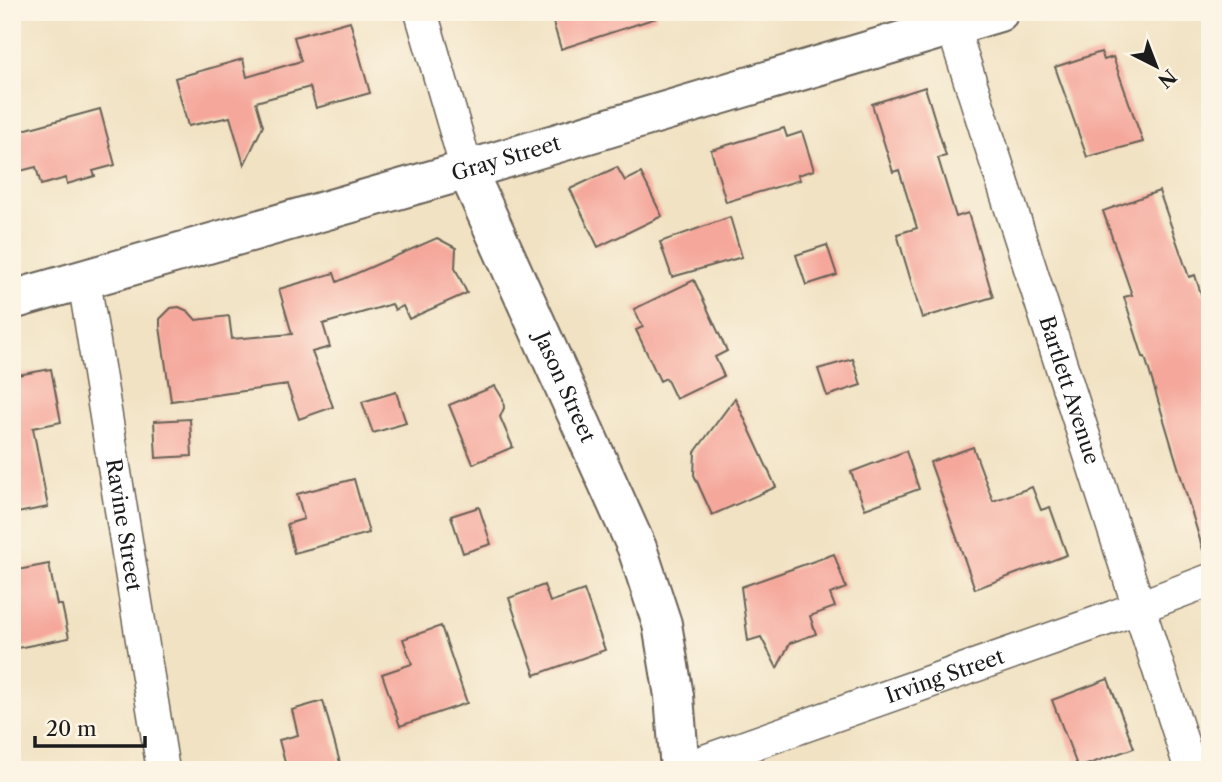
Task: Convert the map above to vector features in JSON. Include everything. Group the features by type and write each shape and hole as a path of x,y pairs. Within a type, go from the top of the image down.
{"street":[{"name":"Jason Street","path":"421,12 467,170 637,548 662,624 674,696 680,770"},
{"name":"Gray Street","path":"12,300 467,170 951,19 999,12"},
{"name":"Bartlett Avenue","path":"951,19 1191,770"},
{"name":"Ravine Street","path":"84,280 163,770"},
{"name":"Irving Street","path":"680,770 1139,608 1210,580"}],"building":[{"path":"550,12 655,12 656,18 561,49"},
{"path":"350,21 370,93 316,108 310,87 256,102 263,126 244,165 230,117 188,126 175,78 243,59 247,77 301,61 294,37"},
{"path":"1101,52 1104,60 1113,57 1143,142 1087,157 1055,67"},
{"path":"925,87 946,156 938,158 956,217 968,213 993,297 922,318 897,234 917,228 899,170 893,172 872,104"},
{"path":"100,109 115,165 93,171 95,176 67,184 66,178 41,185 36,167 12,173 12,133"},
{"path":"784,128 787,137 802,132 814,170 798,175 800,180 726,202 711,150"},
{"path":"617,167 625,181 641,173 662,216 598,247 570,189"},
{"path":"1159,191 1189,277 1195,275 1201,294 1210,291 1210,549 1203,550 1145,357 1124,297 1132,295 1103,211"},
{"path":"730,217 742,257 672,277 660,242"},
{"path":"437,238 456,248 455,268 467,293 409,319 403,306 395,310 392,304 323,324 330,347 312,352 333,407 299,419 287,385 171,401 160,319 171,308 179,307 188,311 196,320 229,316 232,339 292,334 279,289 334,273 337,282"},
{"path":"827,245 837,275 806,285 796,255"},
{"path":"694,280 727,351 715,357 724,376 676,399 666,378 660,381 636,330 643,327 634,309"},
{"path":"853,359 861,385 827,396 818,369"},
{"path":"51,369 61,422 33,428 48,507 12,514 12,376"},
{"path":"495,386 503,399 504,408 500,417 513,447 473,464 449,405"},
{"path":"396,392 406,423 373,433 362,402"},
{"path":"735,398 776,487 712,515 694,475 695,452"},
{"path":"190,419 192,456 156,458 154,421"},
{"path":"973,447 993,501 1032,487 1041,510 1050,507 1067,555 975,589 930,462"},
{"path":"906,451 919,489 865,509 851,472"},
{"path":"354,479 369,533 294,553 287,524 304,519 297,494"},
{"path":"479,507 491,544 463,553 451,516"},
{"path":"834,554 846,588 830,594 835,607 810,616 816,634 790,643 777,668 761,637 748,641 741,587"},
{"path":"49,564 57,605 62,605 69,638 12,649 12,571"},
{"path":"544,585 550,602 584,590 605,650 535,675 509,598"},
{"path":"441,626 467,703 400,726 382,674 412,664 403,639"},
{"path":"1108,679 1134,748 1078,768 1052,700"},
{"path":"323,701 342,770 287,770 279,740 298,735 292,710"}]}
